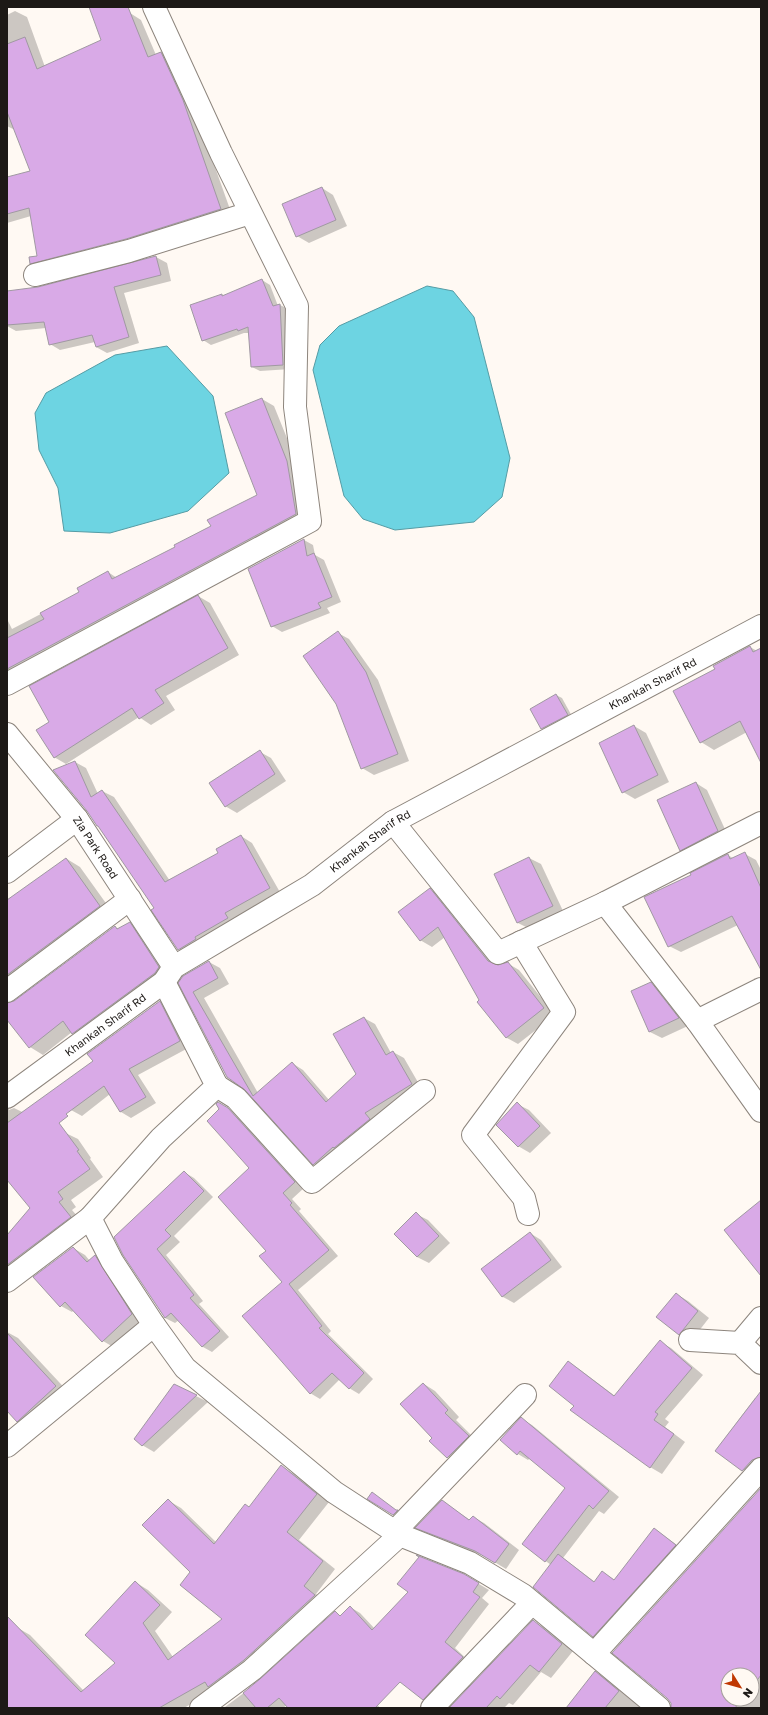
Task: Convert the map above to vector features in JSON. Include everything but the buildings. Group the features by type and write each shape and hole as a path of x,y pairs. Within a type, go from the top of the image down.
{"street":[{"path":"7,684 310,521 295,407 297,306 221,153 154,7"},
{"path":"35,275 129,251 250,213"},
{"name":"Khankah Sharif Rd","path":"7,1097 169,975 312,885 393,822 761,626"},
{"name":"Zia Park Road","path":"7,734 77,819 130,899 169,975 217,1086"},
{"path":"7,872 77,819"},
{"path":"393,822 498,952 605,903 761,823"},
{"path":"7,990 130,899"},
{"path":"605,903 697,1021 761,1111"},
{"path":"521,942 564,1012 473,1135 524,1198 528,1214"},
{"path":"697,1021 761,989"},
{"path":"7,1281 90,1218 161,1138 217,1086 236,1098 312,1182 424,1091"},
{"path":"90,1218 112,1261 154,1326 185,1368 334,1492 398,1533 470,1563 523,1595 660,1708"},
{"path":"740,1343 761,1318"},
{"path":"7,1446 154,1326"},
{"path":"690,1340 740,1343 761,1362"},
{"path":"201,1708 252,1670 398,1533 525,1395"},
{"path":"594,1654 761,1469"},
{"path":"432,1708 532,1603"}],"water":[{"path":"427,286 453,291 474,317 510,458 502,497 474,522 395,530 363,519 344,496 313,370 320,345 339,326"},
{"path":"167,346 213,396 229,473 188,511 110,533 64,531 58,488 39,450 35,413 46,393 115,355"}]}
